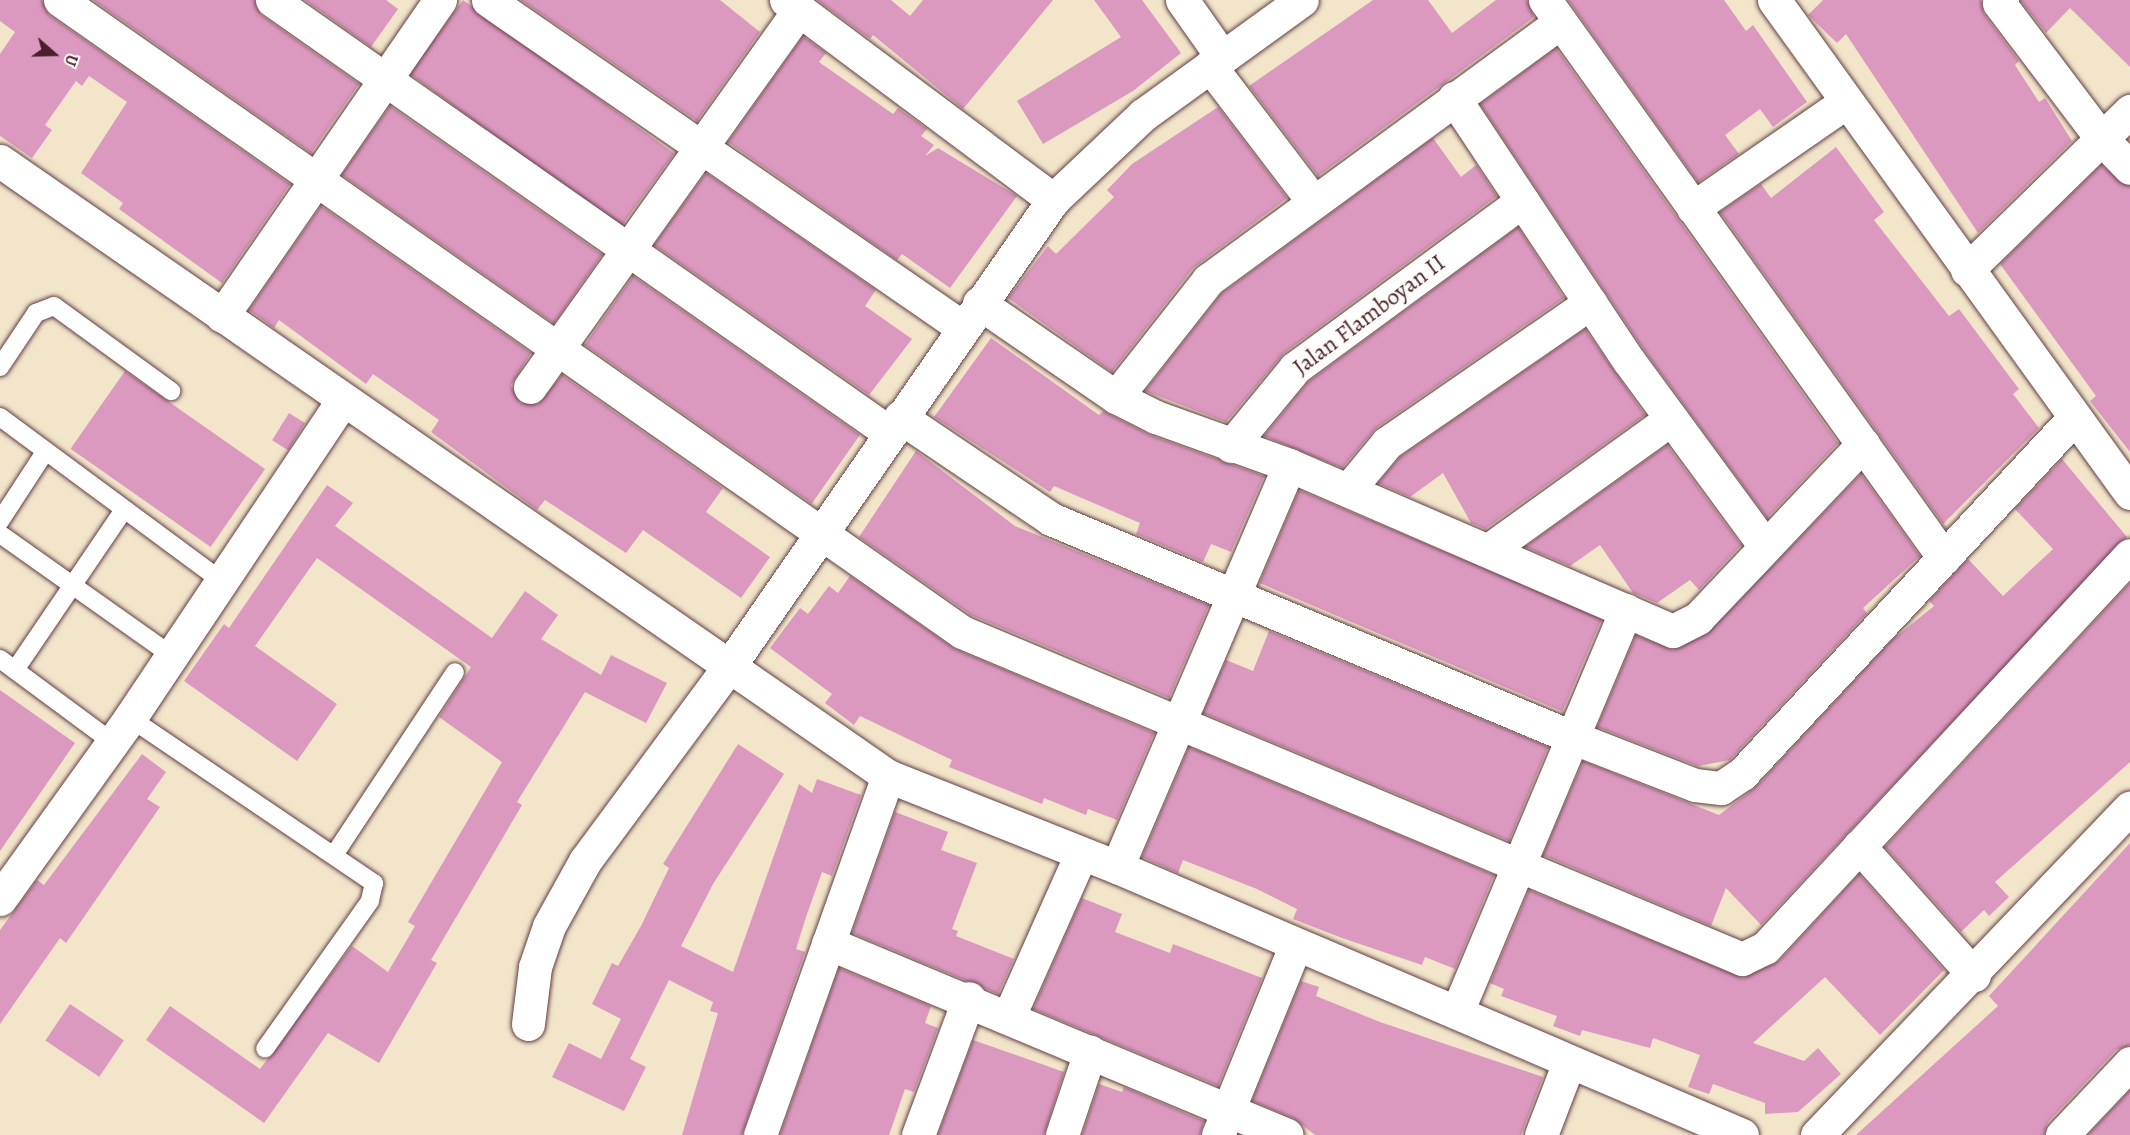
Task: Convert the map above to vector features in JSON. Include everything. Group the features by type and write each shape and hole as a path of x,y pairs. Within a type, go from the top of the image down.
{"street":[{"path":"60,0 962,632 1180,719 1742,959 1765,948 2130,555"},
{"path":"272,0 628,250 895,425 1051,519 1235,591 1574,738 1695,785 1721,788 1742,774 2074,418"},
{"path":"222,316 315,177 440,0"},
{"path":"488,0 699,147 971,315 1116,397 1231,446 1288,465 1490,549 1673,631 1689,626 1863,444"},
{"path":"1182,0 1216,61 1312,201"},
{"path":"528,1024 535,967 549,926 580,870 728,668 1053,200 1101,150 1216,61 1302,0"},
{"path":"1774,0 2130,493"},
{"path":"1999,1 2102,140 2130,168"},
{"path":"530,387 559,349 699,147 793,5 1053,200"},
{"path":"1116,397 1208,280 1454,98 1553,11 1944,558"},
{"path":"1454,98 1590,303 1671,419 1764,545"},
{"path":"1694,208 1846,102"},
{"path":"1967,270 2130,111"},
{"path":"0,160 342,401 888,776 1117,867 1742,1135"},
{"name":"Jalan Flamboyan II","path":"1231,446 1295,368 1522,201"},
{"path":"1348,490 1387,443 1590,303"},
{"path":"0,899 223,582 342,401"},
{"path":"1490,549 1671,419"},
{"path":"1117,867 1288,465"},
{"path":"1457,1012 1522,864 1626,610"},
{"path":"760,1135 888,776"},
{"path":"1817,1135 1974,975 2130,807"},
{"path":"1859,846 1974,975"},
{"path":"1010,1016 1081,854"},
{"path":"828,943 969,998 1090,1052 1223,1122 1286,1135"},
{"path":"1223,1122 1295,945"},
{"path":"918,1135 969,998"},
{"path":"1062,1135 1090,1052"},
{"path":"1541,1135 1569,1062"},
{"path":"2062,1135 2130,1063"}],"lane":[{"path":"0,367 36,313 54,306 171,391"},
{"path":"0,417 123,511 223,582"},
{"path":"0,521 45,452"},
{"path":"123,511 72,585 7,664 370,877 374,894 265,1049"},
{"path":"0,534 172,656"},
{"path":"334,855 455,672"}],"building":[{"path":"0,0 42,0 49,15 290,184 222,283 119,209 123,203 81,173 127,102 89,76 82,86 76,81 45,125 52,130 32,158 0,136 0,54 15,32 0,21"},
{"path":"93,0 254,0 261,15 359,84 311,153"},
{"path":"305,0 386,0 398,9 371,47"},
{"path":"463,0 674,153 621,227 410,74"},
{"path":"521,0 720,0 760,32 697,121"},
{"path":"817,0 891,0 910,16 923,0 1053,0 963,109 873,35 870,39"},
{"path":"1094,0 1142,0 1181,53 1133,91 1043,144 1017,101 1121,37"},
{"path":"1373,0 1428,0 1452,33 1496,0 1527,0 1534,17 1318,176 1249,86"},
{"path":"1568,0 1724,0 1746,31 1753,25 1807,102 1773,127 1760,109 1725,135 1739,154 1698,182"},
{"path":"1823,0 1981,0 1984,14 2019,61 2015,65 2039,102 2045,98 2072,141 1978,233 1846,34 1837,43 1808,15"},
{"path":"2020,0 2130,0 2130,67 2070,8 2046,33"},
{"path":"803,36 826,53 819,62 893,114 898,108 927,129 921,136 934,145 925,156 938,148 1017,196 950,288 902,254 897,260 728,142"},
{"path":"1556,48 1838,443 1767,518 1644,350 1480,104"},
{"path":"390,106 602,255 554,323 342,175"},
{"path":"1218,107 1287,198 1193,268 1112,372 1008,298 1048,246 1056,254 1114,197 1107,190 1132,164"},
{"path":"1433,138 1461,177 1476,165 1497,196 1284,353 1226,422 1145,391 1221,294"},
{"path":"1836,147 1884,212 1874,220 1949,316 1959,309 2019,389 2013,394 2039,428 1943,524 1720,212 1761,184 1771,198"},
{"path":"2101,165 2130,186 2130,452 2090,401 2096,396 2000,264"},
{"path":"706,173 876,290 865,306 912,339 869,395 654,245"},
{"path":"321,206 531,353 511,385 520,403 538,404 562,375 723,488 706,512 770,557 741,598 643,530 626,553 545,500 537,510 431,432 439,420 373,374 366,384 279,320 274,328 249,310"},
{"path":"1518,227 1564,298 1376,428 1342,468 1264,436 1308,382"},
{"path":"633,276 860,435 812,504 585,345"},
{"path":"1585,329 1645,415 1485,529 1471,523 1443,473 1410,497 1378,483 1400,457"},
{"path":"991,338 1099,415 1103,411 1150,435 1264,476 1231,552 1211,544 1203,562 1136,534 1140,523 1054,486 1050,492 934,417"},
{"path":"125,371 265,469 211,547 71,449"},
{"path":"289,413 305,423 288,450 272,440"},
{"path":"1667,445 1741,545 1699,590 1690,580 1657,603 1633,593 1600,545 1570,566 1525,547"},
{"path":"916,451 1015,526 1209,605 1169,698 971,615 859,537"},
{"path":"2062,459 2127,537 1761,925 1726,888 1711,926 1543,855 1583,761 1719,815 1756,787 1892,640 1934,606 1929,601 1968,559 2003,596 2053,549 2015,509"},
{"path":"1861,474 1920,556 1863,608 1867,613 1730,760 1698,766 1597,727 1636,635 1673,650 1707,634"},
{"path":"327,485 353,503 335,526 492,638 525,591 558,615 541,639 601,675 611,655 667,683 646,723 585,692 517,802 522,805 431,960 437,963 379,1063 328,1033 264,1123 146,1040 170,1006 260,1069 352,946 388,972 415,926 408,922 502,762 439,717 471,667 317,558 255,646 337,704 297,761 184,681 224,624 229,628"},
{"path":"1299,490 1602,619 1562,712 1260,583"},
{"path":"850,576 955,649 1154,733 1117,820 1088,809 1086,815 1044,798 1042,804 949,767 952,760 860,716 854,725 825,703 832,694 770,648 800,608 808,614 829,586 838,593"},
{"path":"2130,583 2130,762 1995,882 2009,897 1989,916 1984,910 1961,932 1885,847"},
{"path":"1269,631 1548,747 1509,841 1203,713 1226,660 1253,671"},
{"path":"0,690 75,743 0,851"},
{"path":"738,744 784,774 713,884 681,946 733,972 799,784 812,793 817,779 861,795 832,876 822,872 806,917 796,949 805,952 742,1135 682,1135 718,1013 710,1011 713,1002 669,980 630,1059 646,1067 624,1111 552,1077 569,1043 601,1059 621,1019 592,1004 612,963 618,966 641,926 669,868 663,864"},
{"path":"1189,747 1494,875 1455,969 1425,957 1422,965 1293,919 1297,909 1257,889 1183,860 1178,873 1142,857"},
{"path":"142,754 166,772 147,799 160,807 66,943 60,938 0,1024 0,930 37,880 44,885"},
{"path":"895,812 948,832 941,850 977,863 952,929 958,931 956,936 1014,959 998,994 852,933"},
{"path":"2130,843 2130,1045 2116,1050 2048,1122 2044,1135 1856,1135 1998,1006 1989,996"},
{"path":"1859,874 1944,970 1880,1035 1825,977 1753,1043 1804,1061 1818,1048 1841,1074 1798,1112 1765,1114 1765,1103 1713,1084 1709,1094 1688,1087 1700,1055 1653,1038 1650,1048 1582,1030 1580,1036 1553,1026 1557,1016 1501,996 1504,989 1490,983 1529,890 1743,978 1779,961"},
{"path":"1082,898 1122,914 1115,932 1170,953 1173,944 1262,978 1218,1086 1033,1009"},
{"path":"839,968 931,1006 925,1023 938,1028 914,1092 905,1089 889,1135 780,1135"},
{"path":"1301,981 1319,987 1316,996 1380,1022 1543,1077 1521,1135 1315,1135 1293,1118 1252,1101"},
{"path":"70,1004 124,1040 99,1077 45,1040"},
{"path":"973,1040 1064,1072 1044,1135 938,1135"},
{"path":"1099,1084 1122,1092 1124,1087 1204,1121 1200,1135 1082,1135"},
{"path":"2130,1090 2130,1135 2088,1135"}]}
